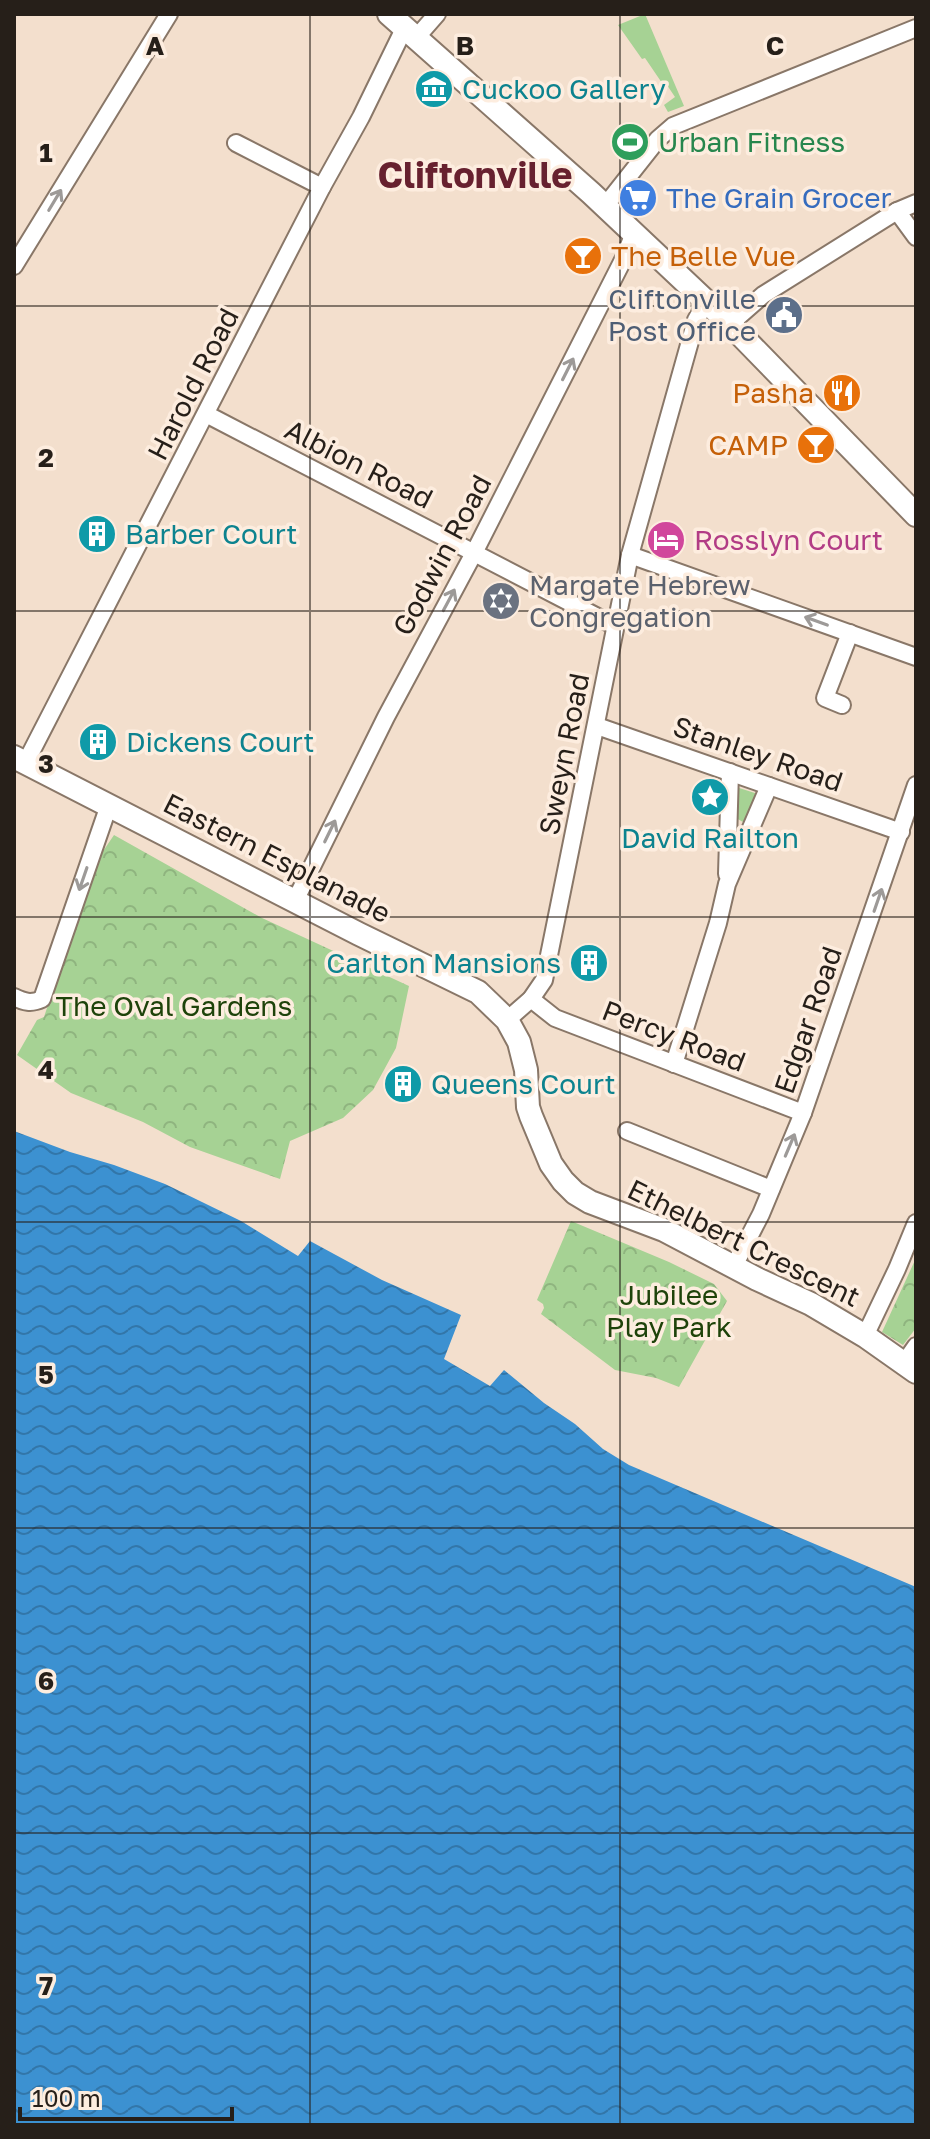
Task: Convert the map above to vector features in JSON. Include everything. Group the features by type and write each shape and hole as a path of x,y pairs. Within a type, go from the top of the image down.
{"main road":[{"path":"389,14 605,206 730,324 916,515"},
{"name":"Eastern Esplanade","path":"20,760 478,992 507,1020"},
{"name":"Ethelbert Crescent","path":"507,1020 523,1055 528,1107 551,1164 575,1193 590,1202 664,1230 811,1304 912,1360"}],"street":[{"path":"14,266 169,14"},
{"name":"Harold Road","path":"20,760 206,414 401,35 411,34 437,14"},
{"path":"605,206 658,139 673,126 916,28"},
{"path":"236,143 322,187"},
{"path":"730,324 763,295 897,211 916,203"},
{"path":"897,211 916,237"},
{"name":"Godwin Road","path":"295,901 386,717 474,553 617,272 634,233"},
{"name":"Sweyn Road","path":"507,1020 531,999 544,980 630,555 696,320 706,302"},
{"name":"Albion Road","path":"206,414 615,626"},
{"path":"630,555 916,657"},
{"path":"842,705 825,698 850,633"},
{"name":"Stanley Road","path":"597,726 901,832"},
{"path":"727,884 730,772"},
{"name":"Edgar Road","path":"734,1266 761,1214 803,1113 916,785"},
{"path":"674,1064 727,884 769,786"},
{"path":"14,997 25,1002 42,999 109,805"},
{"name":"Percy Road","path":"531,999 555,1018 803,1113"},
{"path":"627,1131 771,1189"},
{"path":"865,1336 916,1223"}],"green space":[{"path":"645,14 684,106 668,112 664,105 675,97 618,25"},
{"path":"736,787 758,794 745,822 736,818"},
{"name":"The Oval Gardens","path":"114,835 262,918 409,986 396,1048 373,1090 343,1118 290,1141 280,1179 190,1147 143,1122 71,1093 17,1055 37,1020 44,1017 95,863"},
{"name":"Jubilee Play Park","path":"571,1221 714,1284 727,1301 679,1387 656,1378 615,1370 541,1314 543,1304 537,1300"},
{"path":"916,1258 916,1328 903,1345 882,1332"}],"water":[{"path":"14,1131 165,1184 241,1221 298,1256 310,1241 382,1280 461,1315 444,1359 490,1386 504,1370 603,1449 629,1465 916,1587 916,2125 14,2125"}],"place":[{"name":"Cuckoo Gallery","path":"434,89"},
{"name":"Urban Fitness","path":"630,142"},
{"name":"The Grain Grocer","path":"638,198"},
{"name":"The Belle Vue","path":"583,256"},
{"name":"Cliftonville Post Office","path":"784,315"},
{"name":"Pasha","path":"842,393"},
{"name":"CAMP","path":"816,445"},
{"name":"Barber Court","path":"97,534"},
{"name":"Rosslyn Court","path":"666,540"},
{"name":"Margate Hebrew Congregation","path":"501,601"},
{"name":"Dickens Court","path":"98,742"},
{"name":"David Railton","path":"710,797"},
{"name":"Carlton Mansions","path":"589,963"},
{"name":"Queens Court","path":"403,1084"}],"district":[{"name":"Cliftonville","path":"475,175"}]}
